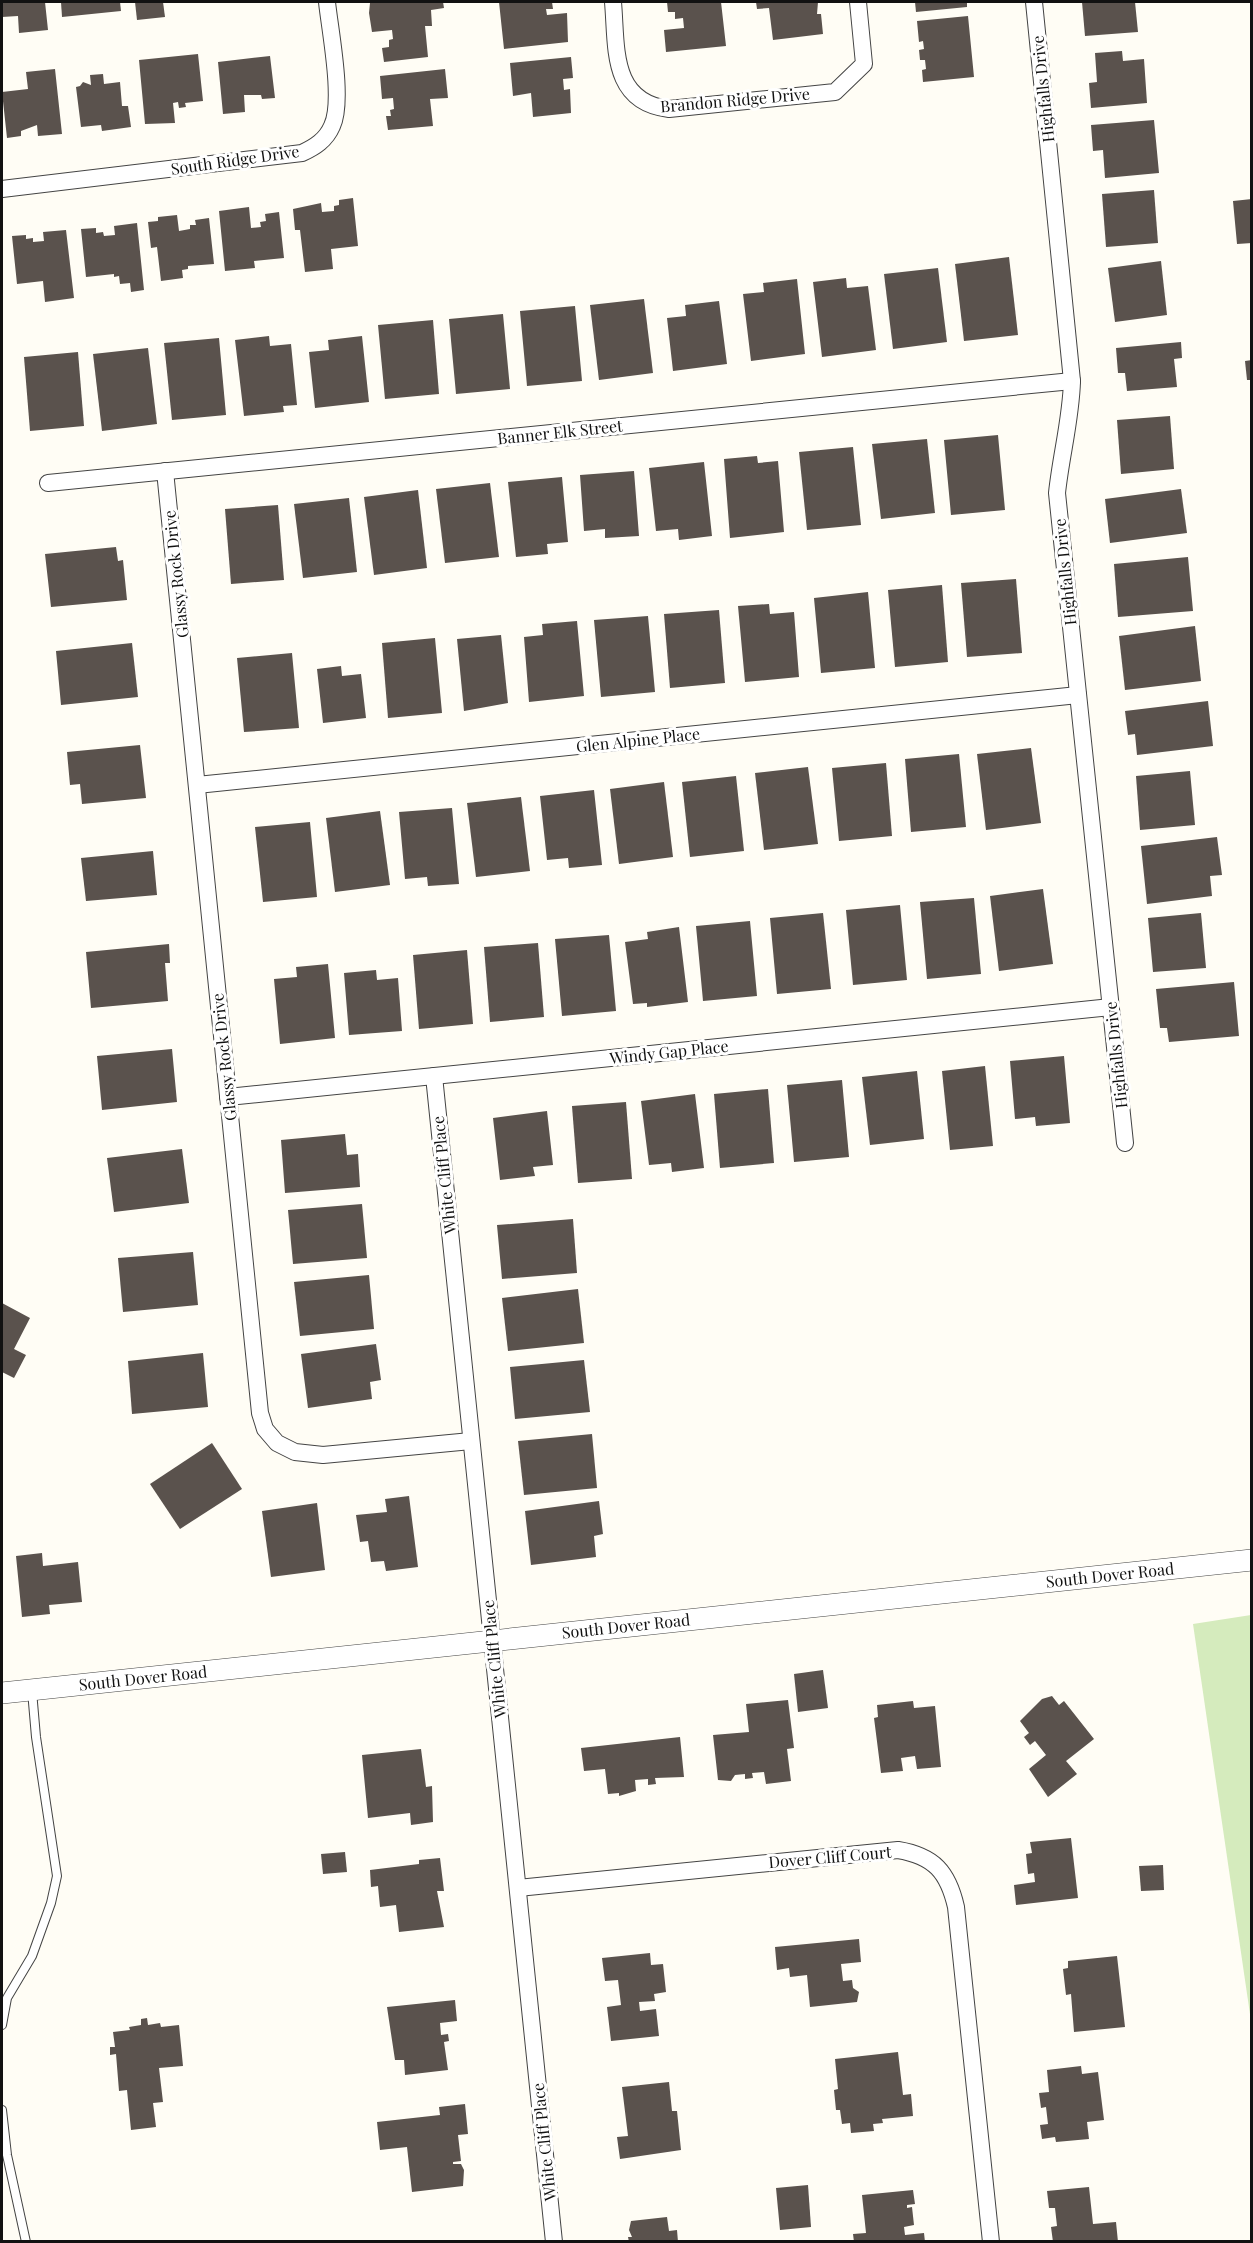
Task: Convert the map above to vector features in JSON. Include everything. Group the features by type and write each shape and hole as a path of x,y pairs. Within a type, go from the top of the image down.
{"street":[{"name":"South Ridge Drive","path":"2,189 302,153 312,149 326,135 336,114 327,2"},
{"name":"Brandon Ridge Drive","path":"613,2 623,80 642,102 669,109 835,92 864,64 858,2"},
{"name":"Highfalls Drive","path":"1034,2 1072,381 1071,413 1062,453 1057,493 1125,1143"},
{"name":"Banner Elk Street","path":"48,483 1072,381"},
{"name":"Glassy Rock Drive","path":"165,471 260,1413 266,1429 277,1443 295,1452 322,1455 471,1441"},
{"name":"Glen Alpine Place","path":"197,785 1078,695"},
{"name":"Windy Gap Place","path":"228,1097 1111,1007"},
{"name":"White Cliff Place","path":"434,1076 554,2241"},
{"name":"South Dover Road","path":"2,1694 1251,1560"},
{"name":"Dover Cliff Court","path":"519,1888 898,1850 927,1859 947,1878 956,1907 991,2241"}],"lane":[{"path":"2,2025 7,1998 32,1956 51,1904 57,1876 36,1737 32,1690"},
{"path":"2,2110 7,2155 26,2241"}],"green space":[{"path":"1252,1615 1251,2021 1193,1624"}],"building":[{"path":"2,2 45,2 48,30 19,33 18,16 2,17"},
{"path":"61,2 120,2 121,11 62,17"},
{"path":"135,2 163,2 165,17 137,20"},
{"path":"443,2 444,8 431,10 432,26 425,26 428,57 384,62 382,48 389,47 389,40 393,39 392,30 372,32 369,13 370,3"},
{"path":"499,2 552,2 553,9 546,9 547,15 567,13 568,42 504,49"},
{"path":"667,2 721,2 726,46 666,52 664,30 684,28 683,18 675,19 675,12 668,12"},
{"path":"756,2 818,2 817,14 821,14 823,34 773,40 769,8 757,9"},
{"path":"915,2 967,2 967,7 916,12"},
{"path":"1082,2 1135,2 1138,32 1085,36"},
{"path":"968,16 974,77 923,82 922,70 926,69 925,60 920,60 919,50 924,49 923,41 919,42 917,21"},
{"path":"1122,51 1123,61 1144,59 1147,103 1091,108 1089,83 1097,82 1095,53"},
{"path":"198,54 203,101 185,103 186,107 179,108 178,102 173,103 175,123 145,124 139,60"},
{"path":"270,56 275,98 262,99 261,95 244,95 245,112 223,114 218,62"},
{"path":"571,57 573,78 563,79 564,90 570,89 571,113 533,117 531,93 513,96 510,63"},
{"path":"55,69 62,134 38,136 37,125 21,131 21,136 7,138 2,92 28,89 26,72"},
{"path":"445,69 448,98 430,99 433,126 388,130 386,116 391,116 390,110 394,109 393,98 382,99 380,76"},
{"path":"103,74 104,84 120,82 122,106 128,106 131,127 102,131 101,125 81,127 76,87 83,82 91,85 90,75"},
{"path":"1154,120 1159,173 1105,178 1103,150 1093,151 1091,125"},
{"path":"1154,190 1158,243 1106,247 1102,194"},
{"path":"353,198 358,246 331,249 333,269 305,272 300,230 295,230 293,209 321,203 322,212 334,211 334,206 339,205 339,200"},
{"path":"1252,199 1252,243 1237,244 1233,201"},
{"path":"249,207 251,228 261,227 260,222 266,221 265,214 279,212 284,258 254,261 255,268 225,271 219,211"},
{"path":"177,215 179,231 190,229 190,225 196,225 195,220 209,218 214,264 188,266 188,269 182,270 183,278 161,281 157,247 151,248 148,222 158,221 158,217"},
{"path":"137,223 144,290 131,292 130,283 120,284 119,276 114,277 114,274 86,277 81,229 96,228 96,233 103,232 104,236 115,235 114,226"},
{"path":"66,230 74,298 45,302 43,281 17,284 12,236 26,235 26,239 33,238 33,242 44,241 43,232"},
{"path":"1009,257 1018,335 964,341 955,264"},
{"path":"1161,261 1167,315 1115,322 1108,268"},
{"path":"938,268 947,342 893,349 884,274"},
{"path":"846,278 847,288 868,286 876,350 822,357 813,282"},
{"path":"797,279 805,354 751,361 743,294 764,292 763,283"},
{"path":"644,299 653,373 599,380 590,305"},
{"path":"719,301 727,364 673,371 667,318 686,316 685,305"},
{"path":"575,306 582,381 527,386 520,311"},
{"path":"503,314 510,389 456,394 449,319"},
{"path":"433,320 439,394 385,399 378,325"},
{"path":"269,336 270,346 291,344 297,405 283,406 284,412 244,416 235,340"},
{"path":"362,336 369,402 315,408 309,352 329,350 328,340"},
{"path":"219,338 226,415 172,420 164,343"},
{"path":"1181,342 1182,358 1174,359 1177,387 1127,391 1125,373 1118,373 1116,348"},
{"path":"148,348 157,424 102,431 93,354"},
{"path":"78,352 84,426 30,431 24,357"},
{"path":"1252,360 1252,380 1247,380 1245,361"},
{"path":"1170,416 1174,469 1121,474 1117,420"},
{"path":"998,435 1005,510 951,515 944,440"},
{"path":"927,439 935,513 881,519 872,444"},
{"path":"853,447 861,525 807,530 799,452"},
{"path":"757,456 758,463 778,461 784,532 730,538 724,459"},
{"path":"704,462 712,536 679,540 678,529 656,531 649,468"},
{"path":"634,471 639,536 605,538 605,529 584,531 580,475"},
{"path":"562,477 568,542 547,544 548,554 516,557 508,482"},
{"path":"490,483 499,557 445,563 436,489"},
{"path":"1181,489 1187,533 1110,543 1105,499"},
{"path":"418,490 427,568 374,575 364,497"},
{"path":"349,498 357,572 303,578 294,504"},
{"path":"278,505 284,580 231,584 225,509"},
{"path":"116,547 118,561 123,560 127,600 51,607 45,554"},
{"path":"1188,557 1193,611 1118,617 1114,564"},
{"path":"1016,579 1022,653 967,657 961,583"},
{"path":"942,585 948,662 895,667 888,590"},
{"path":"868,592 875,668 821,673 814,598"},
{"path":"769,604 770,614 794,612 799,677 745,682 738,606"},
{"path":"719,610 725,683 670,688 664,614"},
{"path":"648,616 655,692 601,697 594,620"},
{"path":"577,621 584,696 529,702 524,637 543,635 542,624"},
{"path":"1195,626 1201,681 1125,690 1119,636"},
{"path":"501,635 508,703 464,711 457,639"},
{"path":"435,638 442,713 388,718 382,643"},
{"path":"132,643 138,697 61,705 56,651"},
{"path":"292,653 299,728 244,732 237,658"},
{"path":"341,666 342,676 361,674 366,718 323,723 317,669"},
{"path":"1208,701 1213,746 1137,755 1135,734 1128,735 1125,711"},
{"path":"140,745 146,798 82,804 80,784 70,785 67,752"},
{"path":"1031,748 1041,823 986,830 977,754"},
{"path":"959,754 966,827 911,832 905,759"},
{"path":"886,763 892,836 839,841 832,768"},
{"path":"808,767 818,844 764,850 755,773"},
{"path":"1190,771 1195,825 1140,830 1136,776"},
{"path":"736,776 744,851 690,857 682,782"},
{"path":"664,782 673,857 619,864 610,789"},
{"path":"594,790 602,865 569,868 568,858 547,860 540,796"},
{"path":"521,797 530,871 476,877 467,803"},
{"path":"452,808 459,884 428,886 427,877 405,879 399,812"},
{"path":"380,811 390,885 335,892 326,818"},
{"path":"310,822 317,897 263,902 255,827"},
{"path":"1217,837 1222,875 1210,876 1212,896 1147,904 1141,846"},
{"path":"153,851 157,895 86,901 81,858"},
{"path":"1043,889 1053,964 999,971 990,896"},
{"path":"974,898 981,974 927,979 920,902"},
{"path":"900,905 907,980 853,985 846,910"},
{"path":"823,913 831,989 777,994 770,918"},
{"path":"1201,913 1206,968 1153,972 1148,918"},
{"path":"750,921 757,996 703,1001 696,926"},
{"path":"679,927 688,1002 647,1007 647,1003 633,1004 625,942 648,939 647,932"},
{"path":"609,935 616,1011 562,1016 555,939"},
{"path":"538,943 544,1017 490,1022 484,947"},
{"path":"169,944 170,963 165,963 168,1001 91,1008 86,952"},
{"path":"467,950 473,1024 419,1029 413,955"},
{"path":"328,964 335,1038 280,1044 274,979 297,977 296,967"},
{"path":"376,970 377,980 398,978 402,1031 349,1035 344,973"},
{"path":"1234,982 1239,1036 1169,1042 1167,1028 1160,1028 1156,989"},
{"path":"172,1049 177,1102 102,1110 97,1056"},
{"path":"1064,1056 1070,1123 1036,1126 1035,1117 1015,1119 1010,1061"},
{"path":"985,1066 993,1146 950,1150 942,1071"},
{"path":"917,1071 924,1139 870,1145 862,1077"},
{"path":"842,1080 849,1157 794,1162 787,1085"},
{"path":"768,1089 774,1163 720,1168 714,1094"},
{"path":"695,1094 704,1168 672,1172 671,1163 649,1165 641,1101"},
{"path":"626,1102 632,1179 578,1183 572,1106"},
{"path":"547,1111 553,1165 533,1167 535,1176 500,1180 493,1118"},
{"path":"345,1134 347,1155 358,1154 360,1187 285,1193 281,1140"},
{"path":"182,1149 189,1203 114,1212 107,1158"},
{"path":"362,1204 367,1258 293,1264 288,1210"},
{"path":"573,1219 577,1273 502,1279 497,1225"},
{"path":"193,1252 198,1305 123,1312 118,1258"},
{"path":"369,1275 374,1329 300,1336 294,1282"},
{"path":"578,1289 584,1343 508,1351 502,1298"},
{"path":"2,1303 30,1318 14,1349 26,1355 14,1378 2,1372"},
{"path":"376,1344 381,1380 370,1382 372,1399 308,1408 301,1354"},
{"path":"203,1353 208,1407 132,1414 128,1361"},
{"path":"584,1360 590,1412 515,1419 510,1367"},
{"path":"592,1434 597,1488 524,1495 518,1441"},
{"path":"212,1443 242,1489 180,1529 150,1484"},
{"path":"409,1496 418,1567 386,1571 384,1561 371,1562 368,1541 360,1542 356,1515 387,1512 385,1499"},
{"path":"599,1501 603,1534 594,1536 596,1557 531,1565 525,1511"},
{"path":"317,1503 325,1570 271,1577 262,1511"},
{"path":"42,1553 43,1566 78,1562 82,1602 49,1605 50,1614 22,1617 16,1556"},
{"path":"823,1670 828,1708 798,1712 794,1674"},
{"path":"1052,1696 1059,1705 1064,1701 1094,1739 1066,1761 1077,1774 1048,1797 1029,1769 1046,1755 1035,1741 1030,1745 1024,1737 1029,1733 1020,1721 1042,1699"},
{"path":"788,1700 794,1748 787,1749 791,1781 766,1784 764,1772 752,1773 753,1778 745,1779 745,1774 735,1775 731,1781 718,1780 713,1735 749,1732 746,1704"},
{"path":"913,1701 914,1708 935,1706 941,1767 917,1769 915,1756 901,1758 903,1771 881,1773 874,1718 878,1717 877,1705"},
{"path":"680,1737 684,1777 655,1778 656,1784 648,1785 648,1779 635,1780 636,1791 619,1796 619,1793 608,1794 605,1769 584,1771 581,1748"},
{"path":"421,1749 426,1787 432,1786 433,1822 411,1825 410,1813 368,1818 362,1755"},
{"path":"1071,1838 1078,1898 1016,1905 1014,1885 1035,1882 1034,1873 1028,1874 1026,1854 1032,1853 1030,1842"},
{"path":"345,1852 347,1872 323,1874 321,1854"},
{"path":"440,1858 444,1891 437,1891 444,1927 399,1932 396,1905 380,1907 378,1886 371,1887 370,1870 419,1864 419,1860"},
{"path":"1163,1865 1164,1890 1141,1891 1139,1866"},
{"path":"859,1939 861,1962 841,1964 843,1981 852,1980 853,1988 859,1992 857,2002 810,2007 807,1975 790,1977 789,1968 777,1970 775,1947"},
{"path":"650,1953 651,1965 663,1964 666,1992 654,1994 655,2001 639,2002 640,2011 656,2009 659,2036 611,2041 607,2007 621,2005 618,1980 605,1981 602,1958"},
{"path":"1117,1956 1125,2027 1074,2032 1071,1994 1066,1995 1063,1969 1068,1968 1068,1961"},
{"path":"455,2000 457,2021 440,2023 441,2035 448,2034 449,2041 444,2042 448,2070 405,2075 404,2060 395,2060 387,2007"},
{"path":"147,2018 148,2025 160,2023 161,2027 179,2025 183,2066 159,2068 163,2102 153,2103 156,2127 131,2130 127,2090 119,2091 116,2054 110,2055 110,2047 115,2047 113,2032 130,2030 129,2027 141,2025 141,2019"},
{"path":"898,2052 903,2095 911,2094 913,2116 882,2119 883,2123 873,2124 874,2131 851,2133 850,2123 842,2124 840,2110 836,2110 834,2090 838,2089 835,2059"},
{"path":"1081,2066 1082,2074 1098,2072 1104,2120 1087,2122 1089,2139 1056,2142 1055,2137 1042,2139 1040,2125 1048,2124 1046,2107 1041,2108 1039,2093 1049,2092 1047,2070"},
{"path":"669,2082 672,2111 677,2111 681,2150 620,2159 617,2137 628,2136 622,2087"},
{"path":"465,2104 468,2134 458,2135 461,2161 453,2162 453,2164 461,2164 464,2170 463,2186 412,2192 407,2147 380,2150 377,2122 440,2115 439,2107"},
{"path":"808,2185 811,2227 780,2230 776,2188"},
{"path":"1089,2187 1093,2224 1116,2222 1118,2242 1053,2242 1051,2227 1057,2226 1055,2208 1049,2208 1047,2191"},
{"path":"913,2190 915,2204 907,2205 907,2208 912,2207 914,2225 904,2227 905,2235 924,2233 925,2242 854,2242 853,2234 866,2233 862,2195"},
{"path":"667,2217 669,2231 677,2230 678,2242 629,2242 628,2237 632,2237 629,2230 631,2221"}]}
